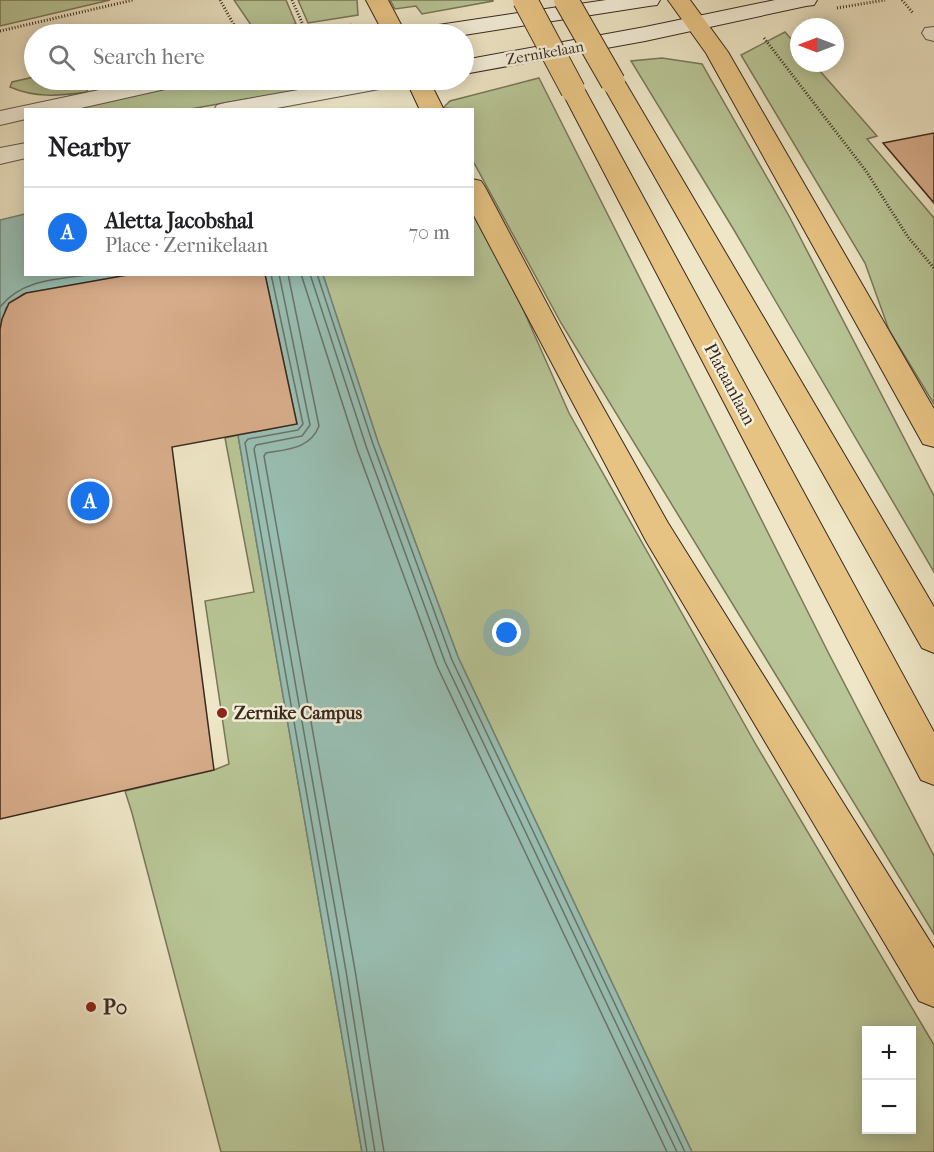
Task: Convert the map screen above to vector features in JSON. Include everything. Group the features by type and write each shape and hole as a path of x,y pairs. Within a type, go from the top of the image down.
{"highway":[{"path":"377,0 390,24"},
{"name":"Plataanlaan","path":"525,0 934,768"},
{"path":"566,0 934,638"},
{"path":"679,0 717,52 934,436"},
{"path":"423,90 431,108"},
{"path":"474,191 568,370 657,532 934,986"}],"main road":[{"path":"474,26 649,0"},
{"name":"Zernikelaan","path":"474,65 626,38 806,0"},
{"path":"47,108 129,90"},
{"path":"236,108 335,90"},
{"path":"0,118 24,112"},
{"path":"0,156 24,150"}],"path":[{"path":"30,24 133,0"},
{"path":"220,0 233,24"},
{"path":"292,0 302,24"},
{"path":"0,31 24,25"},
{"path":"759,31 859,162 908,237 934,268"}],"green space":[{"path":"0,0 110,0 0,26"},
{"path":"234,0 286,0 296,24 250,24"},
{"path":"298,0 357,0 358,15 308,23"},
{"path":"390,0 493,1 422,14 416,6 395,9"},
{"path":"785,32 790,38 790,72 821,72 877,136 867,139 934,218 934,404 889,330 865,263 741,55"},
{"path":"662,58 702,64 789,216 934,496 934,572 734,230 631,61"},
{"path":"539,78 829,654 934,856 934,934 561,323 474,163 474,108 443,108 450,101"},
{"path":"24,79 24,90 88,90 57,95 38,94 10,87 12,82"},
{"path":"155,90 300,90 196,108 69,108"},
{"path":"474,213 523,309 569,413 755,743 934,1045 934,1152 692,1152 458,657 378,442 323,276 474,276"},
{"path":"238,435 362,1152 221,1152 125,791 214,770 229,764 205,601 254,592 225,438"}],"water":[{"path":"24,214 24,276 126,276 23,294 6,308 0,329 0,220"},
{"path":"265,276 323,276 378,442 458,657 692,1152 362,1152 238,435 297,424"}],"building":[{"path":"934,133 934,203 883,143"},
{"path":"122,276 265,276 297,424 172,447 214,770 0,819 0,329 9,303 26,293"}],"place":[{"name":"Aletta Jacobshal","path":"90,501"},
{"name":"Zernike Campus","path":"222,713"},
{"name":"P0","path":"91,1007"}]}
